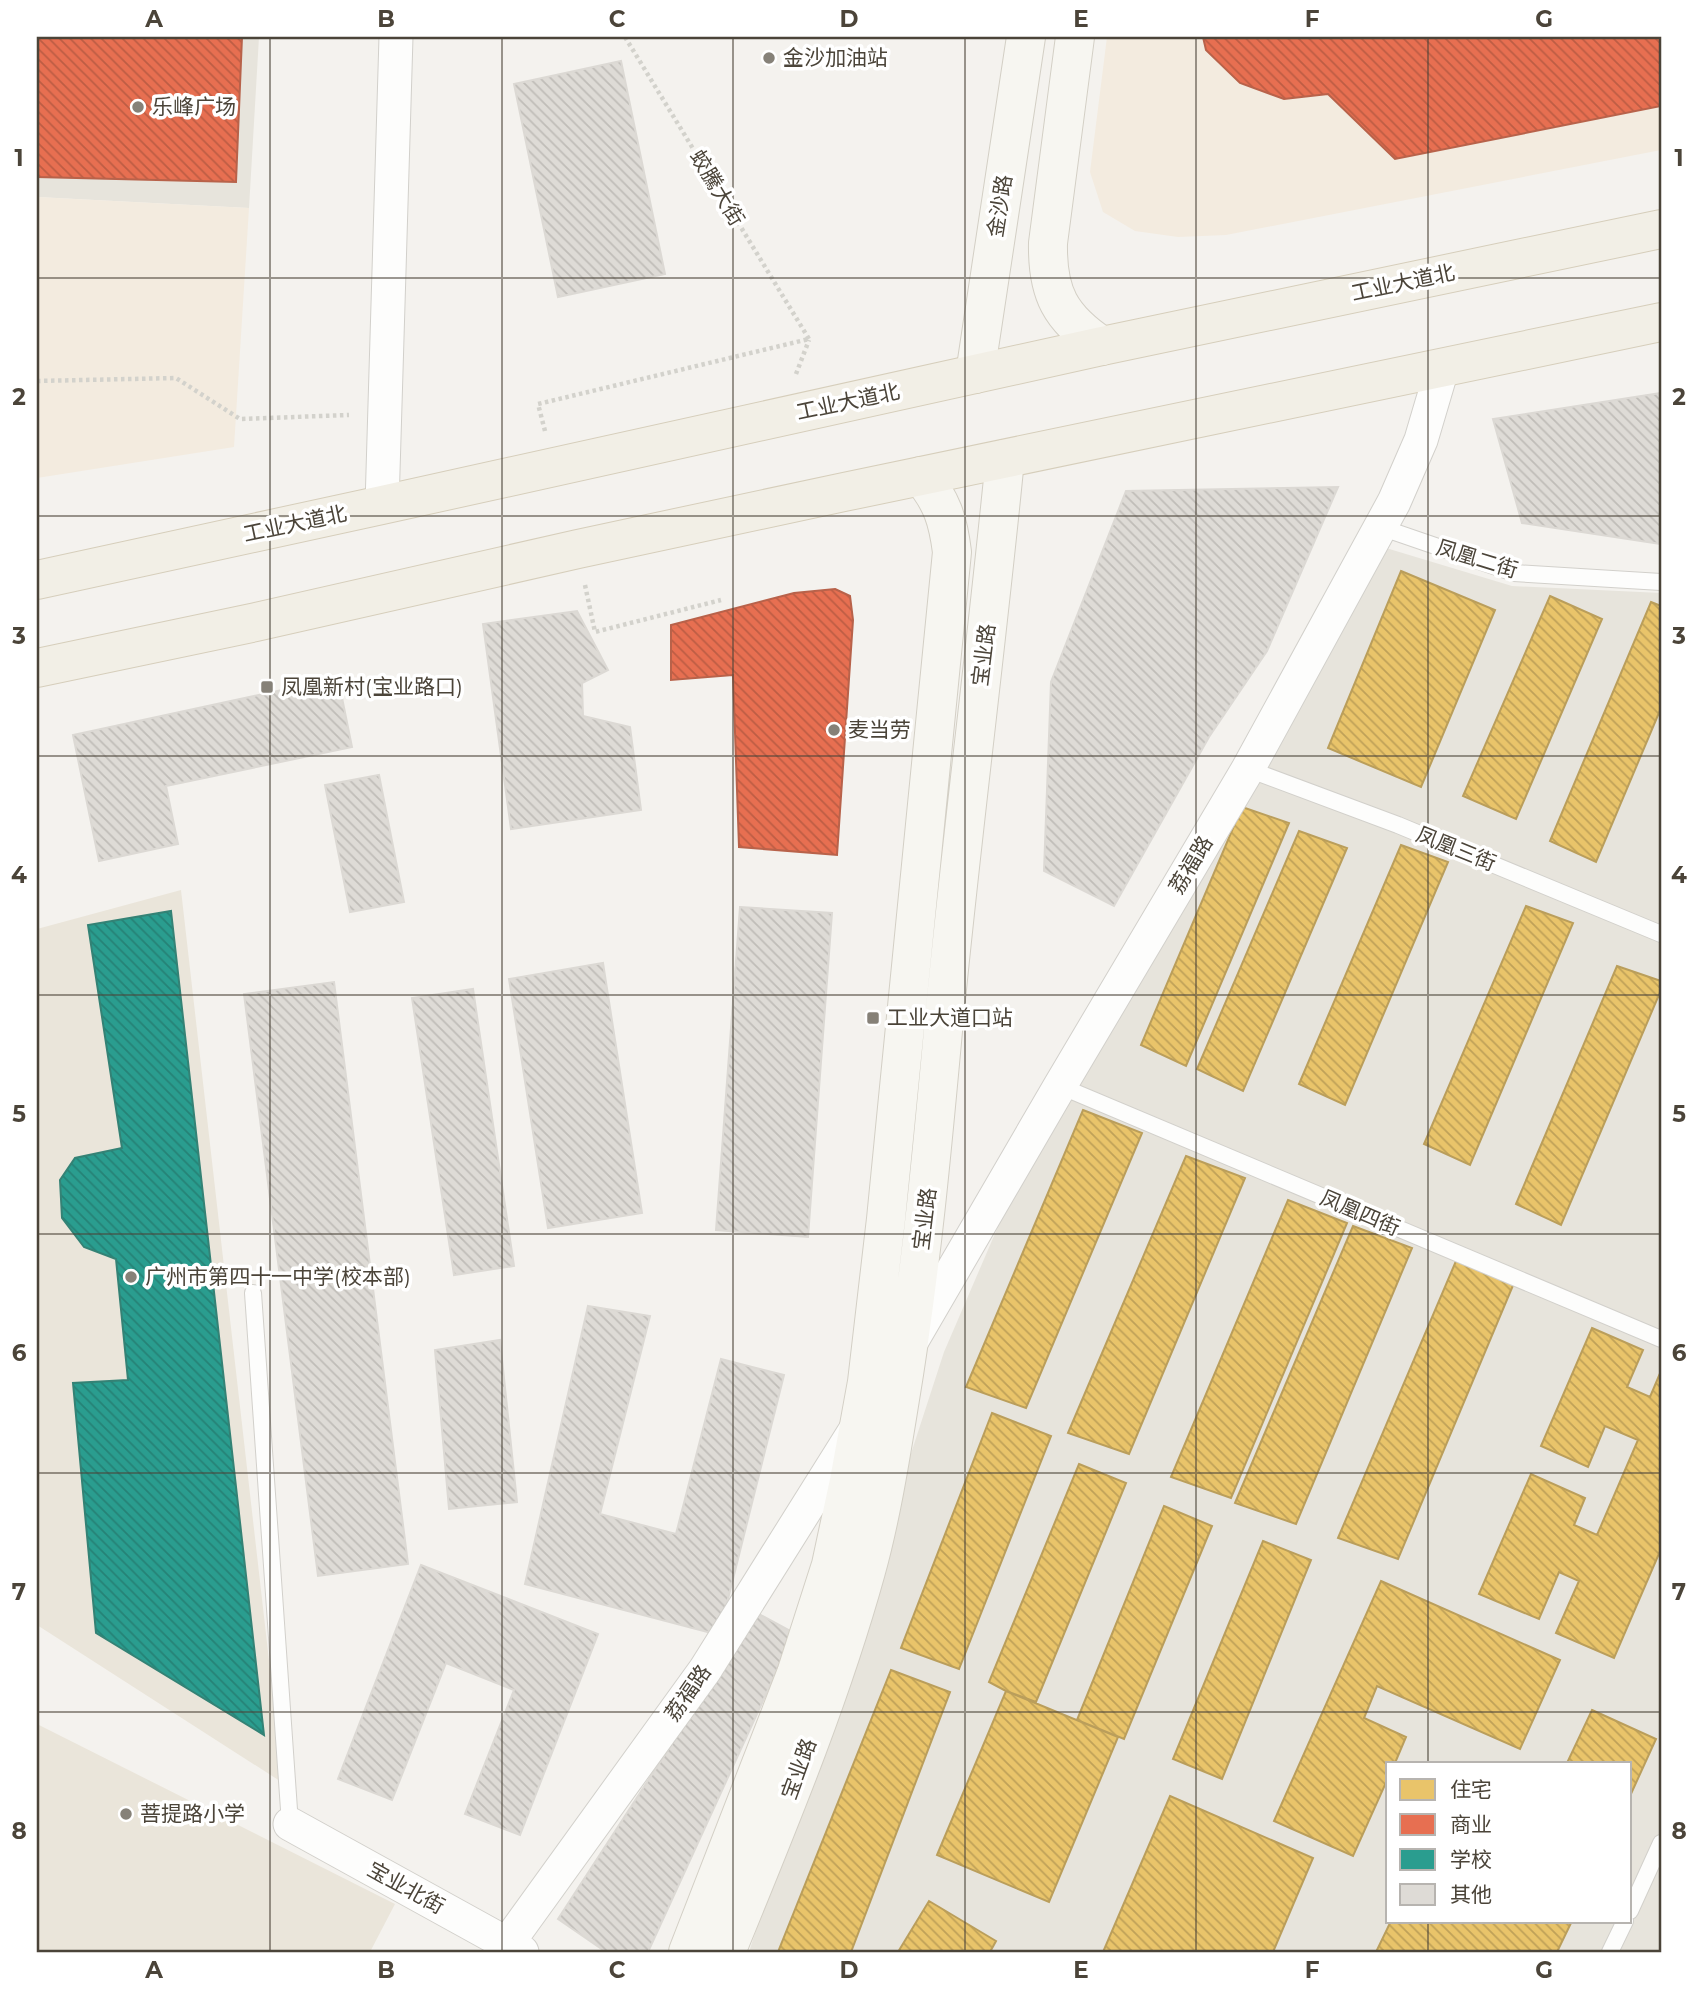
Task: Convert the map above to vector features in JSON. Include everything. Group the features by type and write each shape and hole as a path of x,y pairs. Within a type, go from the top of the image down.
{"main road":[{"name":"金沙路","path":"975,374 1026,37"},
{"path":"1075,37 1047,265 1051,286 1059,304 1084,333 1102,346"},
{"name":"工业大道北","path":"37,580 1102,346 1661,229"},
{"path":"37,668 921,476 1661,323"},
{"name":"宝业路","path":"726,1952 833,1678 867,1569 889,1470 909,1346 929,1183 1005,459"},
{"name":"宝业路","path":"688,1952 796,1674 831,1565 867,1382 886,1219 952,552 944,511 935,493 921,476"}],"street":[{"path":"383,505 396,37"},
{"name":"荔福路","path":"909,1346 1248,769 1394,502 1421,440 1442,369"},
{"name":"荔福路","path":"511,1950 705,1670 859,1425"},
{"name":"宝业北街","path":"290,1824 511,1950"}],"lane":[{"name":"凤凰二街","path":"1380,527 1514,573 1661,582"},
{"name":"凤凰三街","path":"1248,769 1398,825 1661,934"},
{"name":"凤凰四街","path":"1060,1086 1661,1339"},
{"path":"253,1293 290,1824"},
{"path":"1632,1906 1661,1843"},
{"path":"1610,1952 1624,1923"}],"path":[{"name":"蛟騰大街","path":"538,404 809,339 625,37"},
{"path":"37,382 176,378 240,419 385,414"},
{"path":"595,632 721,600"}],"shaded area":[{"name":"乐峰广场","path":"37,37 259,37 249,208 37,197"},
{"path":"1107,37 1661,37 1661,150 1226,235 1178,237 1135,231 1103,212 1090,172"},
{"path":"37,197 249,208 234,447 37,478"},
{"path":"1386,548 1512,586 1661,593 1661,1952 749,1952 944,1352 1000,1222"},
{"name":"广州市第四十一中学(校本部)","path":"181,890 283,1783 37,1625 37,929"},
{"name":"菩提路小学","path":"37,1724 395,1904 370,1952 37,1952"}],"building: 住宅":[{"path":"1401,571 1495,610 1421,787 1328,748"},
{"path":"1550,596 1602,619 1516,819 1463,796"},
{"path":"1651,602 1661,606 1661,708 1596,862 1550,841"},
{"path":"1242,807 1289,823 1186,1066 1141,1045"},
{"path":"1299,831 1347,848 1243,1091 1197,1069"},
{"path":"1401,845 1448,862 1345,1105 1299,1084"},
{"path":"1526,906 1573,923 1470,1165 1424,1144"},
{"path":"1617,966 1661,981 1661,990 1561,1225 1516,1204"},
{"path":"1083,1110 1142,1133 1026,1408 966,1387"},
{"path":"1186,1156 1245,1178 1129,1454 1068,1433"},
{"path":"1288,1200 1347,1223 1231,1498 1171,1477"},
{"path":"1353,1226 1412,1248 1296,1524 1235,1503"},
{"path":"1456,1261 1514,1283 1398,1559 1338,1538"},
{"path":"1592,1328 1643,1350 1627,1387 1650,1397 1661,1371 1661,1549 1614,1658 1556,1633 1579,1581 1559,1572 1539,1619 1479,1594 1531,1474 1585,1498 1574,1525 1597,1535 1638,1440 1605,1426 1588,1467 1541,1446"},
{"path":"992,1413 1051,1436 959,1669 901,1648"},
{"path":"1079,1464 1126,1483 1036,1702 989,1682"},
{"path":"1164,1506 1212,1526 1124,1739 1077,1720"},
{"path":"1263,1541 1311,1560 1222,1779 1173,1759"},
{"path":"1381,1581 1560,1660 1520,1749 1377,1686 1364,1718 1406,1737 1395,1762 1386,1762 1386,1782 1353,1856 1274,1821"},
{"path":"891,1670 950,1692 851,1952 778,1952"},
{"path":"1006,1691 1118,1737 1049,1902 937,1855"},
{"path":"1592,1710 1656,1739 1632,1792 1632,1762 1567,1762"},
{"path":"1170,1796 1313,1858 1273,1952 1103,1952"},
{"path":"929,1901 996,1941 990,1952 898,1952"},
{"path":"1390,1923 1571,1923 1557,1952 1376,1952"}],"building: 商业":[{"name":"乐峰广场","path":"37,37 242,37 236,182 37,177"},
{"path":"1203,37 1661,37 1661,106 1395,159 1328,94 1284,99 1240,83 1206,50"},
{"path":"835,589 850,596 853,620 837,855 739,847 733,675 671,680 671,625 794,593"}],"building: 学校":[{"name":"广州市第四十一中学(校本部)","path":"171,911 264,1735 96,1633 73,1383 128,1380 116,1259 84,1247 62,1218 60,1180 75,1158 122,1148 88,925"}],"building: 其他":[{"path":"621,61 665,274 558,297 514,84"},
{"path":"1661,393 1661,544 1522,523 1493,419"},
{"path":"1338,487 1267,651 1209,737 1114,906 1044,871 1051,682 1126,491"},
{"path":"577,611 608,670 582,683 583,716 630,727 641,810 511,829 483,624"},
{"path":"338,678 352,747 166,786 178,844 99,861 73,735"},
{"path":"379,775 404,902 350,912 325,785"},
{"path":"740,907 832,913 808,1237 716,1230"},
{"path":"603,963 642,1213 548,1228 509,979"},
{"path":"334,982 408,1564 318,1576 244,994"},
{"path":"473,989 514,1266 454,1275 412,998"},
{"path":"588,1306 650,1316 600,1514 676,1534 721,1359 784,1375 719,1635 525,1584"},
{"path":"500,1340 517,1502 449,1509 435,1350"},
{"path":"421,1565 598,1634 520,1835 465,1814 514,1690 446,1663 392,1800 338,1779"},
{"path":"757,1613 794,1633 648,1952 606,1952 558,1919"}],"place":[{"name":"金沙加油站","path":"769,58"},
{"name":"乐峰广场","path":"138,107"},
{"name":"凤凰新村(宝业路口)","path":"267,687"},
{"name":"麦当劳","path":"834,730"},
{"name":"工业大道口站","path":"873,1018"},
{"name":"广州市第四十一中学(校本部)","path":"131,1277"},
{"name":"菩提路小学","path":"126,1814"}]}
